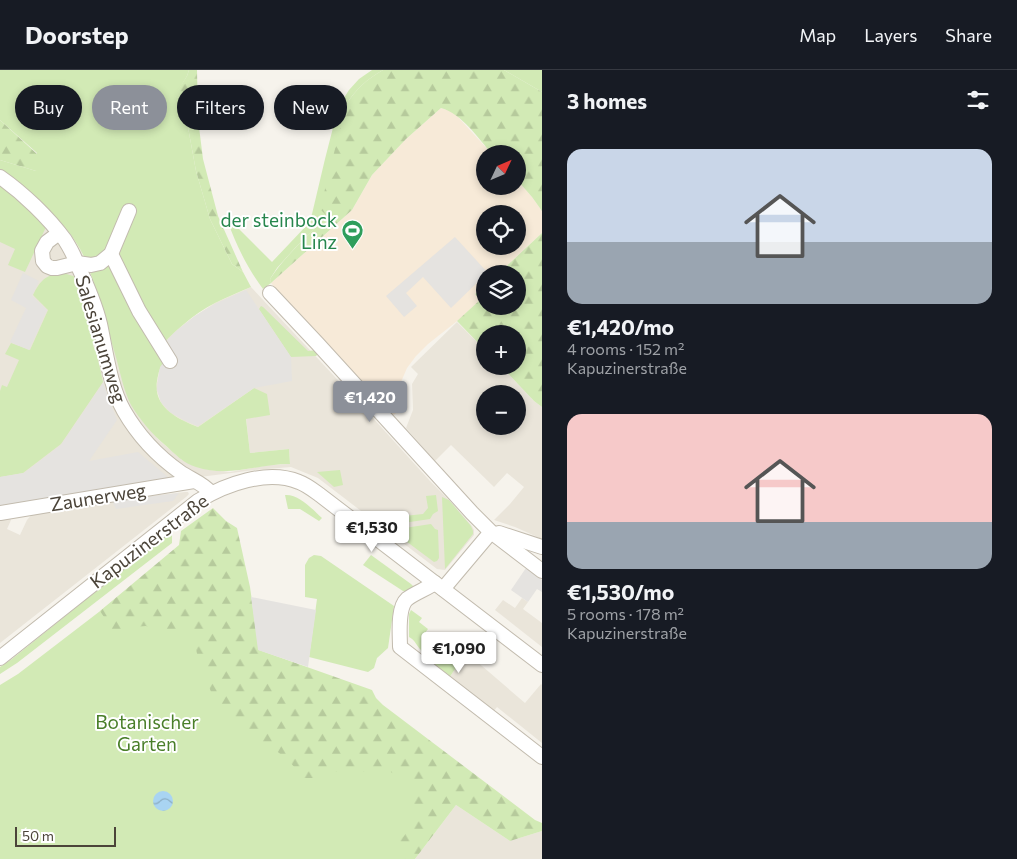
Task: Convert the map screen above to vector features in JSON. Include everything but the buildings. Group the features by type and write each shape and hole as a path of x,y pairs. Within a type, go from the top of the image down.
{"street":[{"name":"Salesianumweg","path":"0,177 13,186 44,215 72,252 99,321 115,392 123,410 137,432 166,461 211,493"},
{"path":"59,233 44,246 42,256 47,266 52,268 77,263 91,265 100,263 111,254 130,211"},
{"path":"111,254 139,311 170,360"},
{"path":"270,293 491,532 542,571"},
{"name":"Kapuzinerstraße","path":"0,658 198,501 211,493 233,484 262,478 285,478 300,482 320,495 542,665"},
{"name":"Zaunerweg","path":"1,513 194,481"},
{"path":"491,532 542,547"},
{"path":"491,532 439,586 406,600 402,606 400,647 542,757"}],"shaded area":[{"path":"441,108 457,116 484,145 476,145 476,195 526,195 526,190 542,211 542,233 526,248 526,205 476,205 476,255 518,255 508,265 476,265 476,304 428,344 407,368 397,396 398,407 392,417 271,283 352,210 372,175 406,139"},
{"path":"0,170 54,215 81,251 101,301 140,418 159,440 182,460 209,470 230,472 269,465 290,464 289,449 250,453 246,418 254,388 198,427 170,413 161,403 156,388 160,367 157,350 174,332 195,316 215,303 251,287 472,526 474,535 445,570 437,569 318,478 291,467 184,479 0,510"},
{"path":"455,237 481,265 476,265 476,284 451,308 423,277 406,293 417,306 404,317 386,296"},
{"path":"23,273 39,281 32,296 47,310 29,350 10,342 26,308 11,300"},
{"path":"246,290 291,357 292,381 254,388 198,426 170,412 161,402 157,389 160,367 166,360 158,350 175,332 195,316 215,304"},
{"path":"457,322 476,341 476,375 509,375 519,385 476,385 476,435 526,435 526,393 542,407 542,539 494,520 524,487 507,473 494,487 451,445 435,461 406,428 413,410 412,384 418,374 411,367"},
{"path":"103,383 117,420 89,461 138,452 169,478 0,507 0,477 24,473 61,445"},
{"path":"188,492 189,494 186,497 0,643 0,516 9,517 11,520 7,529 20,535 27,520 35,511 47,509 51,512 75,505"},
{"path":"179,493 173,501 116,509 112,501"},
{"path":"526,568 542,580 542,592 537,589 528,602 511,590"},
{"path":"251,597 316,610 308,667 258,650"},
{"path":"522,598 528,602 523,609 542,623 542,647 495,610 503,600 515,608"},
{"path":"481,636 490,642 475,660 525,703 542,685 542,743 497,707 493,712 449,678 463,657"},
{"path":"456,805 510,841 542,831 542,859 415,859"}],"green space":[{"path":"0,70 189,70 182,85 177,85 175,96 177,97 177,130 188,130 196,171 210,219 232,264 243,272 251,287 199,312 157,350 166,360 162,365 157,381 159,398 168,411 198,427 254,388 267,394 270,415 246,419 250,453 289,449 290,464 232,471 208,470 196,467 176,455 146,426 131,405 126,394 99,298 80,249 73,237 54,216 33,196 0,170 0,160 36,171 37,153 0,120"},
{"path":"189,70 197,70 197,85 181,85"},
{"path":"372,70 383,70 362,85 347,103 347,93 359,79"},
{"path":"383,70 504,70 542,92 542,211 526,190 526,145 484,145 456,115 441,108 406,139 372,175 352,210 271,283 270,279 283,262 327,216 320,209 340,130 347,130 347,103 353,94"},
{"path":"504,70 542,70 542,92"},
{"path":"0,120 37,154 42,164 36,171 0,160"},
{"path":"188,130 199,130 203,159 218,216 243,272 232,264 210,219 196,171"},
{"path":"332,130 342,130 327,216 277,268 270,279 271,283 263,289 243,257 228,222 231,221 272,262 307,225 312,214"},
{"path":"0,183 18,197 46,227 25,272 8,265 15,249 0,242"},
{"path":"542,233 542,407 526,393 526,385 519,385 509,375 526,375 526,325 476,325 476,341 457,321 476,304 476,315 526,315 526,265 508,265 518,255 526,255 526,248"},
{"path":"61,273 75,277 84,292 96,333 93,346 96,350 103,382 61,444 23,473 0,477 0,391 2,385 7,387 19,360 5,354 11,343 30,350 48,310 33,295 44,280 51,275"},
{"path":"261,306 308,351 317,350 318,354 316,356 291,357 259,309"},
{"path":"340,470 343,485 334,487 317,472"},
{"path":"285,495 300,499 322,518 319,521 300,509 288,509"},
{"path":"436,495 438,511 430,519 390,525 386,521 385,518 423,514 428,508 426,496"},
{"path":"442,497 449,500 473,531 473,534 445,569"},
{"path":"213,508 226,521 237,528 250,587 259,650 372,690 376,698 383,705 535,820 542,823 542,831 510,841 456,805 415,859 402,859 391,844 404,836 415,818 413,790 409,782 387,770 377,768 360,773 346,770 313,778 304,778 288,760 274,749 236,725 214,699 200,665 192,634 182,629 165,633 165,635 146,626 133,627 116,635 100,611 179,545 181,531"},
{"path":"431,524 438,530 439,558 434,562 391,530"},
{"path":"172,530 172,543 17,663 0,674 0,667"},
{"path":"314,555 321,556 394,606 388,648 377,658 374,668 368,672 309,657 317,599 305,597 305,565 309,558"},
{"path":"371,555 414,587 409,591 403,591 363,565"},
{"name":"Botanischer Garten","path":"133,591 416,749 415,859 0,859 0,685 18,674 108,605"},
{"path":"411,610 422,618 419,622 428,629 422,637 450,660 457,652 463,657 449,678 432,666 435,662 409,637 409,614"}],"water":[{"path":"163,791 170,794 173,801 170,808 163,811 156,808 153,801 156,794"}],"place":[{"name":"der steinbock Linz","path":"353,250"}]}
